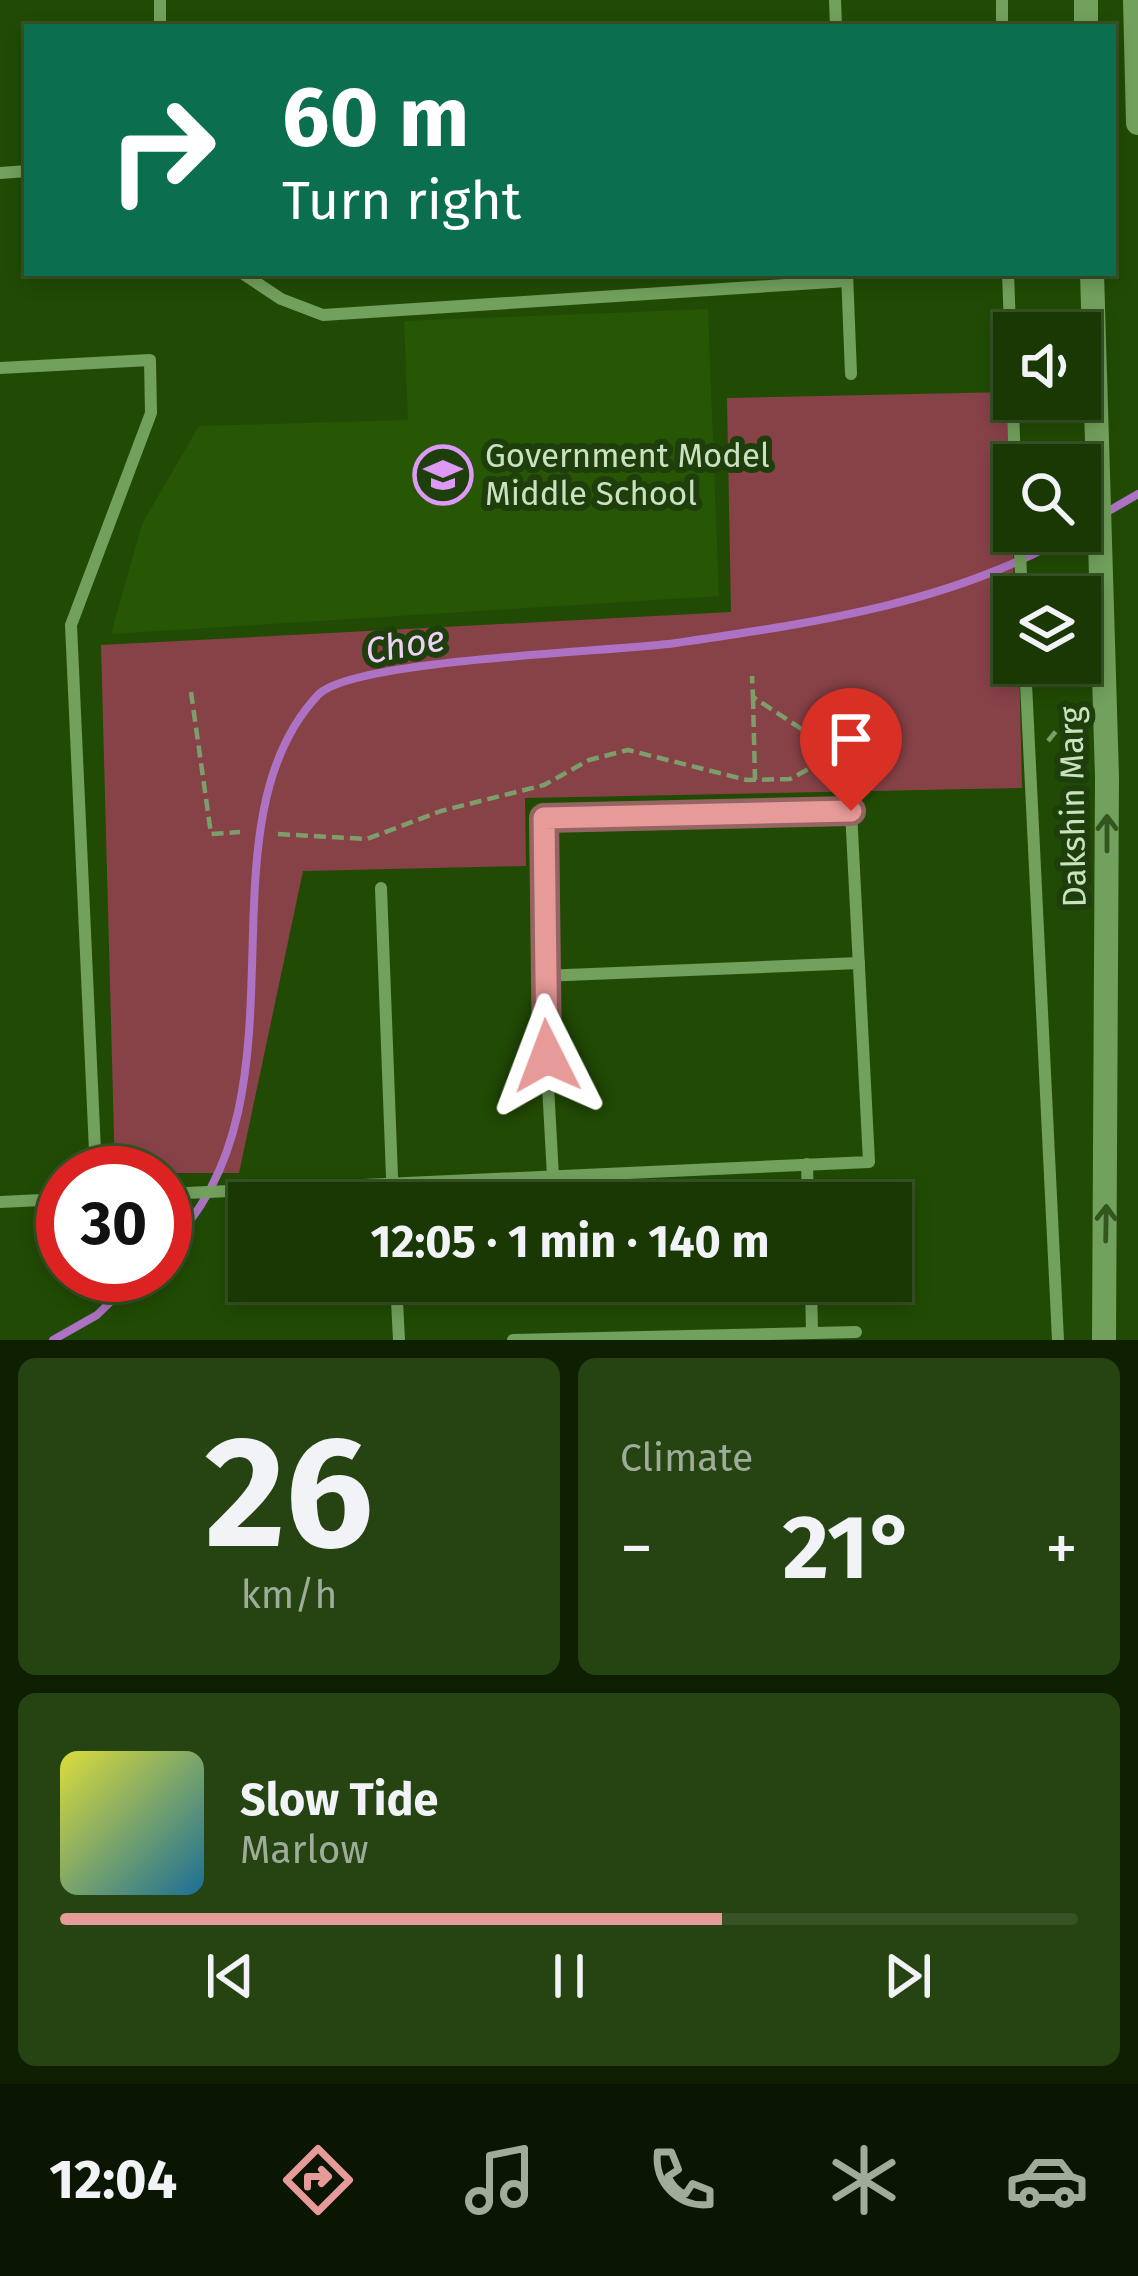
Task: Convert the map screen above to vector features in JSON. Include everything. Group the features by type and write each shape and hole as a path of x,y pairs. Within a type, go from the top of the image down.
{"main road":[{"path":"1135,0 1138,123"},
{"name":"Dakshin Marg","path":"1092,276 1107,777 1105,1340"}],"street":[{"path":"246,276 281,299 323,315 847,277 850,374"},
{"path":"1008,276 1015,444"},
{"path":"0,368 150,360 151,413 71,625 95,1146"},
{"path":"1026,684 1058,1340"},
{"path":"438,1182 553,1177 869,1162 851,811 544,818 542,976 553,1177"},
{"path":"381,888 392,1182"},
{"path":"542,976 859,963"},
{"path":"807,1165 807,1182"},
{"path":"192,1193 228,1192"},
{"path":"0,1202 36,1200"},
{"path":"397,1302 399,1340"},
{"path":"811,1302 812,1333"},
{"path":"514,1340 856,1332"}],"path":[{"path":"752,676 755,780"},
{"path":"191,692 211,834 240,832"},
{"path":"278,834 367,839 442,812 544,785 589,760 628,750 755,780 790,779 838,754 753,697"},
{"path":"1031,779 1040,752 1057,730 1089,726"}],"shaded area":[{"name":"Government Model Middle School","path":"708,309 719,596 111,634 142,524 199,426 408,420 404,321"},
{"path":"993,392 993,420 1012,420 1012,444 993,444 993,552 1013,552 1013,576 993,576 993,684 1020,684 1022,788 525,798 526,866 303,871 239,1173 192,1173 192,1146 114,1146 101,645 731,612 727,398"}],"waterway":[{"name":"Choe","path":"1107,512 1138,494"},
{"name":"Choe","path":"192,1213 211,1188 236,1119 248,1044 262,818 281,751 318,695 341,683 430,665 676,643 831,618 933,593 1037,552"},
{"name":"Choe","path":"53,1340 110,1302"}],"place":[{"name":"Government Model Middle School","path":"443,475"}],"route":[{"path":"547,1056 542,976 544,818 851,811"}]}
